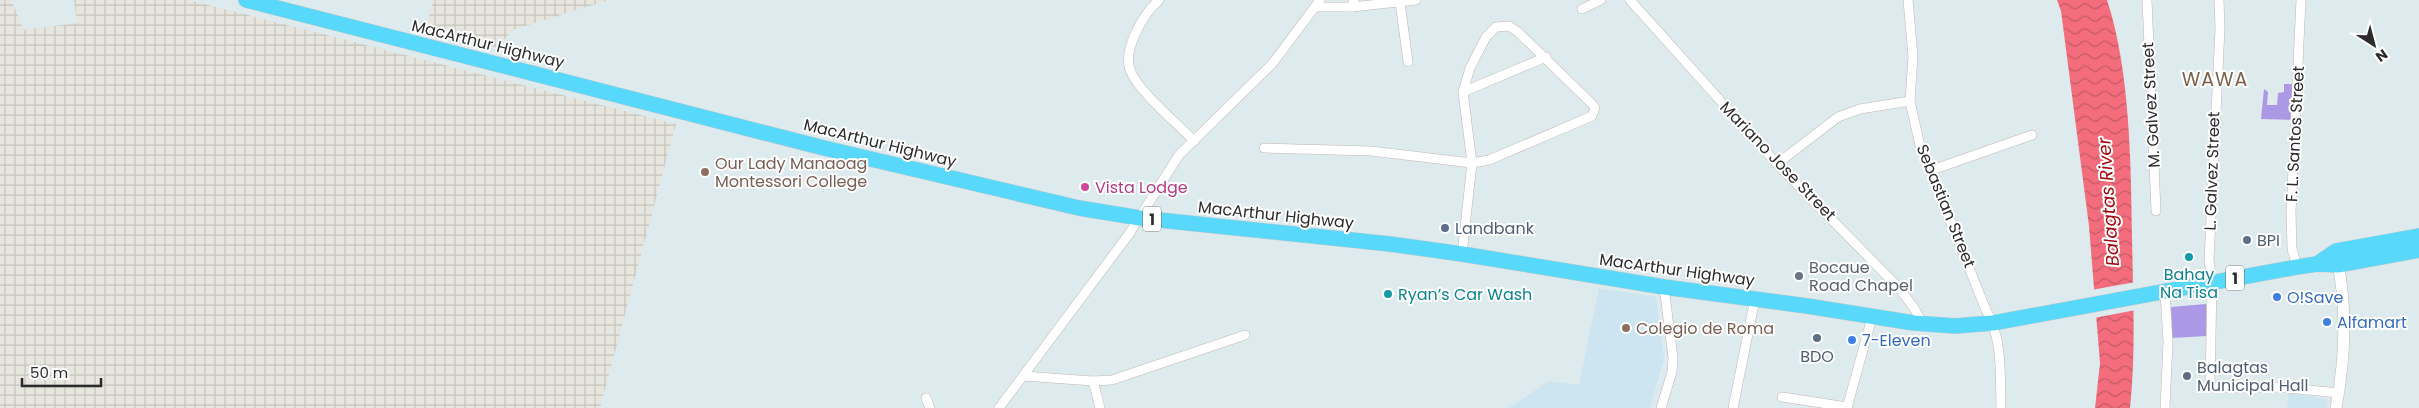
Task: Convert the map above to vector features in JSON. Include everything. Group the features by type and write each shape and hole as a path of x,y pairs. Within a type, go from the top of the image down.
{"highway":[{"name":"MacArthur Highway","path":"246,0 824,148 1079,208 1140,218 1390,244 1664,287 1755,298 1923,324 1955,326 1993,323 2317,264 2419,236"},
{"name":"MacArthur Highway","path":"2337,258 2419,250"}],"street":[{"path":"999,408 1140,218 1169,169 1194,140 1272,64 1318,3 1400,2 1416,0"},
{"path":"1582,9 1601,0"},
{"name":"Mariano Jose Street","path":"1630,0 1777,164 1899,288 1923,324"},
{"name":"Sebastian Street","path":"1908,0 1913,56 1910,101 1920,146 1932,170 1986,310 1993,323 1999,347 2001,408"},
{"name":"M. Galvez Street","path":"2147,0 2156,211"},
{"name":"L. Galvez Street","path":"2219,0 2220,28 2209,260 2212,282 2210,388 2277,387 2339,393"},
{"name":"F. L. Santos Street","path":"2297,267 2292,249 2291,212 2302,0"},
{"path":"1153,2 1134,33 1129,64 1130,72 1148,94 1194,140"},
{"path":"1400,2 1408,62"},
{"path":"1264,148 1380,152 1472,162 1489,160 1588,118 1595,112 1595,108 1591,103 1546,57 1509,26 1496,28 1486,37 1470,68 1463,92 1472,162 1462,254"},
{"path":"1463,92 1546,57"},
{"path":"1777,164 1838,117 1860,109 1910,101"},
{"path":"1932,170 2032,135"},
{"path":"2336,408 2339,393 2343,318 2337,258"},
{"path":"1661,408 1672,372 1673,358 1664,287"},
{"path":"2160,293 2168,342 2165,408"},
{"path":"1733,408 1755,298"},
{"path":"1782,397 1847,408 1872,317"},
{"path":"1023,376 1093,381 1112,380 1130,376 1245,335"},
{"path":"1093,381 1100,408"},
{"path":"926,398 930,408"}],"shaded area":[{"path":"0,0 11,0 24,30 77,23 74,0 189,0 676,124 600,408 0,408"},
{"path":"433,0 609,0 512,30 498,48 426,30"},
{"path":"2284,84 2294,84 2293,120 2261,119 2264,89 2268,92 2267,105 2277,105 2278,93 2284,92"},
{"name":"Colegio de Roma","path":"1599,288 1656,297 1664,359 1650,408 1509,408 1549,381 1579,385"},
{"path":"2206,304 2207,336 2172,338 2171,307"},
{"path":"2289,393 2328,400 2327,408 2287,408"}],"water":[{"name":"Balagtas River","path":"2057,0 2107,0 2115,27 2125,86 2130,148 2134,323 2130,408 2095,408 2100,363 2089,226 2061,11"}],"pier":[{"path":"2136,282 2136,310 2094,318 2091,290"}],"place":[{"name":"Our Lady Manaoag Montessori College","path":"705,172"},
{"name":"Vista Lodge","path":"1085,187"},
{"name":"Landbank","path":"1445,228"},
{"name":"BPI","path":"2247,240"},
{"name":"Bahay Na Tisa","path":"2189,257"},
{"name":"Bocaue Road Chapel","path":"1799,276"},
{"name":"Ryan’s Car Wash","path":"1388,294"},
{"name":"O!Save","path":"2277,297"},
{"name":"Alfamart","path":"2327,322"},
{"name":"Colegio de Roma","path":"1626,328"},
{"name":"BDO","path":"1817,338"},
{"name":"7-Eleven","path":"1852,340"},
{"name":"Balagtas Municipal Hall","path":"2187,376"}],"district":[{"name":"WAWA","path":"2215,79"}]}
